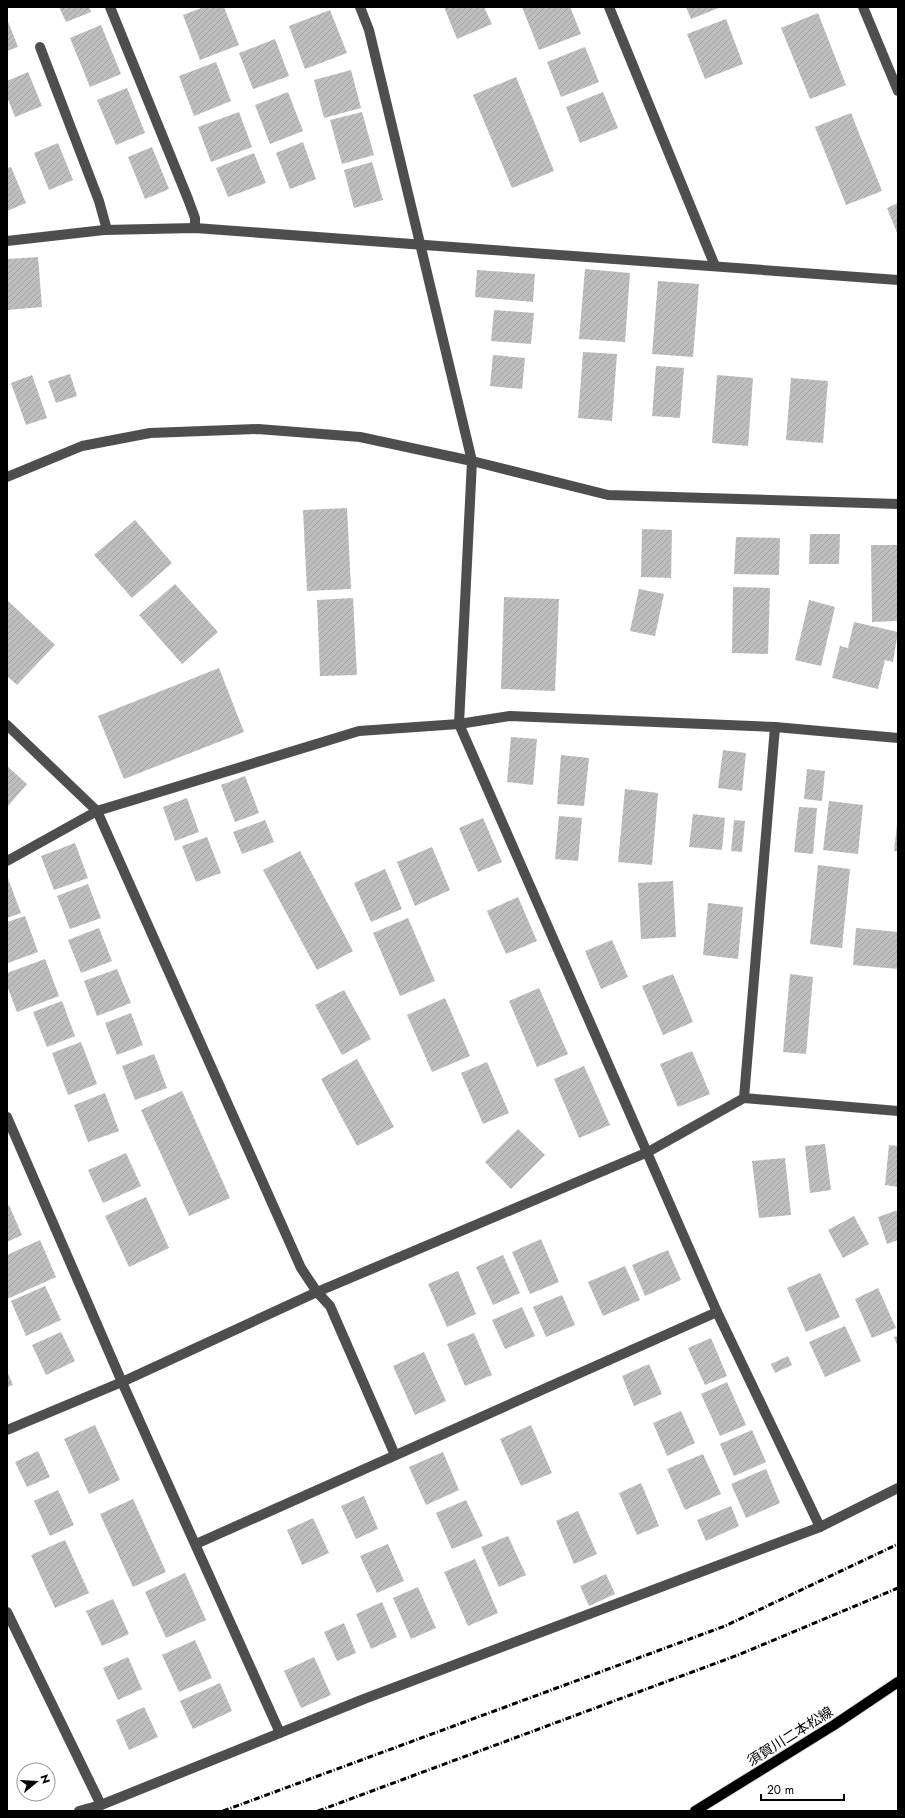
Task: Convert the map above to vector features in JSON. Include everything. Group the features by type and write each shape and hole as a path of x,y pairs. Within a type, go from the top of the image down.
{"main road":[{"name":"須賀川二本松線","path":"695,1811 834,1725 898,1682"}],"street":[{"path":"110,7 188,199 195,218 195,228"},
{"path":"360,7 369,30 472,461 459,724 717,1312 820,1527"},
{"path":"608,7 716,266"},
{"path":"863,7 898,91"},
{"path":"40,47 99,201 106,230"},
{"path":"7,241 106,230 195,228 421,246 898,280"},
{"path":"7,477 82,446 150,434 258,429 360,437 472,461 608,495 898,504"},
{"path":"7,860 97,810 360,731 459,724 510,716 775,727 898,738"},
{"path":"7,725 97,810 301,1268 317,1292 330,1306 395,1455"},
{"path":"744,1098 775,727"},
{"path":"7,1430 122,1382 317,1292 648,1152 744,1098 898,1111"},
{"path":"7,1118 122,1382 280,1732"},
{"path":"196,1544 717,1312"},
{"path":"79,1811 101,1805 364,1699 820,1527 898,1488"},
{"path":"7,1612 101,1805"}],"building":[{"path":"59,7 89,7 91,12 66,22"},
{"path":"204,7 224,7 239,45 200,60 183,15"},
{"path":"444,7 484,7 492,24 457,39"},
{"path":"522,7 570,7 581,34 539,50"},
{"path":"686,7 721,7 691,19"},
{"path":"330,10 347,53 305,69 289,26"},
{"path":"818,13 846,85 810,99 781,28"},
{"path":"7,19 18,47 7,51"},
{"path":"726,19 743,64 705,79 687,34"},
{"path":"101,25 121,74 90,87 70,38"},
{"path":"275,39 289,76 253,89 239,53"},
{"path":"585,47 599,82 561,97 547,62"},
{"path":"216,62 231,101 194,116 179,76"},
{"path":"351,70 361,108 324,118 314,80"},
{"path":"28,72 42,106 15,117 7,97 7,81"},
{"path":"516,77 554,171 512,188 473,95"},
{"path":"127,88 145,133 116,145 97,100"},
{"path":"288,92 303,131 270,144 255,105"},
{"path":"603,92 618,128 580,143 566,107"},
{"path":"239,112 252,147 211,162 198,127"},
{"path":"362,112 374,155 342,164 330,120"},
{"path":"851,113 882,191 846,205 815,127"},
{"path":"303,142 316,179 290,189 276,153"},
{"path":"58,143 73,180 49,190 34,153"},
{"path":"152,147 169,189 145,199 128,157"},
{"path":"254,153 266,183 228,197 216,168"},
{"path":"372,162 383,200 354,208 344,170"},
{"path":"11,167 26,203 7,211 7,168"},
{"path":"898,203 898,235 887,208"},
{"path":"38,257 42,307 7,310 7,259"},
{"path":"585,269 630,273 625,342 579,339"},
{"path":"477,270 535,274 533,302 475,297"},
{"path":"658,281 699,284 693,357 652,354"},
{"path":"494,310 534,313 531,344 491,341"},
{"path":"583,352 617,354 612,421 578,418"},
{"path":"493,355 525,358 522,389 490,386"},
{"path":"656,366 684,368 680,418 652,416"},
{"path":"70,374 77,396 56,403 48,381"},
{"path":"32,375 47,418 26,425 11,383"},
{"path":"717,375 753,378 748,446 712,443"},
{"path":"791,378 828,381 823,443 786,440"},
{"path":"347,508 351,589 307,591 303,510"},
{"path":"135,520 172,563 132,598 94,555"},
{"path":"642,529 672,530 671,578 641,577"},
{"path":"810,534 840,534 839,564 809,564"},
{"path":"736,537 780,538 779,575 734,574"},
{"path":"871,545 898,545 898,621 872,622"},
{"path":"175,584 218,632 182,664 139,615"},
{"path":"733,587 770,588 768,654 732,653"},
{"path":"639,589 664,594 655,636 630,631"},
{"path":"504,597 559,599 555,691 501,689"},
{"path":"353,598 357,675 320,676 317,600"},
{"path":"7,600 55,645 17,685 7,676"},
{"path":"809,600 835,607 821,666 795,660"},
{"path":"854,622 898,632 893,662 885,660 878,689 832,678 840,646 848,648"},
{"path":"219,668 244,732 124,779 98,716"},
{"path":"511,737 537,739 533,785 507,782"},
{"path":"723,750 746,753 742,791 718,788"},
{"path":"561,755 589,758 584,806 557,804"},
{"path":"7,766 27,784 8,806 7,805"},
{"path":"807,769 825,771 822,801 804,799"},
{"path":"245,776 259,813 235,822 221,785"},
{"path":"625,789 658,793 652,865 618,862"},
{"path":"187,798 199,832 175,841 163,807"},
{"path":"829,801 863,805 858,854 823,850"},
{"path":"799,807 817,808 813,854 794,852"},
{"path":"693,814 725,818 722,850 689,847"},
{"path":"559,816 582,818 578,861 555,859"},
{"path":"483,818 502,862 478,872 459,828"},
{"path":"265,820 274,842 242,854 233,832"},
{"path":"734,820 745,821 742,852 731,851"},
{"path":"897,825 898,851 894,851"},
{"path":"207,837 221,873 196,882 182,846"},
{"path":"75,843 88,878 54,890 41,856"},
{"path":"432,847 450,890 415,906 397,862"},
{"path":"300,851 353,951 317,970 263,870"},
{"path":"818,865 850,869 842,948 810,944"},
{"path":"385,869 402,909 371,922 354,883"},
{"path":"7,876 21,913 7,918"},
{"path":"673,881 676,937 641,939 638,883"},
{"path":"88,884 101,918 70,929 57,896"},
{"path":"518,897 537,941 506,954 487,911"},
{"path":"708,903 743,907 738,959 703,955"},
{"path":"25,916 38,952 8,963 7,922"},
{"path":"408,918 435,981 400,996 373,933"},
{"path":"99,928 112,961 81,973 68,940"},
{"path":"856,928 898,932 898,969 853,965"},
{"path":"612,940 628,977 601,989 585,951"},
{"path":"45,959 59,996 17,1012 7,986 7,973"},
{"path":"117,969 131,1003 97,1016 84,981"},
{"path":"673,974 693,1022 663,1035 642,986"},
{"path":"790,974 813,977 806,1054 783,1052"},
{"path":"539,988 568,1054 537,1067 509,1001"},
{"path":"344,990 371,1039 342,1055 315,1005"},
{"path":"445,998 470,1056 432,1072 407,1015"},
{"path":"62,1001 75,1036 47,1047 33,1012"},
{"path":"131,1013 143,1045 117,1055 105,1023"},
{"path":"81,1042 97,1084 68,1095 52,1053"},
{"path":"692,1051 710,1094 678,1107 660,1064"},
{"path":"154,1054 167,1088 135,1100 122,1066"},
{"path":"357,1059 394,1127 357,1146 321,1079"},
{"path":"487,1062 509,1113 483,1124 461,1073"},
{"path":"584,1066 610,1125 579,1138 554,1079"},
{"path":"182,1091 230,1198 189,1216 141,1110"},
{"path":"105,1093 119,1131 88,1142 74,1105"},
{"path":"518,1129 545,1155 511,1189 485,1162"},
{"path":"825,1144 831,1190 810,1193 805,1146"},
{"path":"889,1145 898,1146 898,1187 885,1185"},
{"path":"126,1153 141,1186 103,1203 88,1170"},
{"path":"785,1158 791,1215 759,1218 752,1161"},
{"path":"146,1197 169,1248 129,1267 105,1216"},
{"path":"9,1205 22,1235 7,1242 7,1206"},
{"path":"898,1210 898,1240 887,1244 878,1217"},
{"path":"854,1216 869,1244 843,1258 828,1230"},
{"path":"541,1239 559,1282 530,1294 512,1252"},
{"path":"40,1240 56,1277 7,1299 7,1255"},
{"path":"668,1250 681,1280 645,1296 632,1265"},
{"path":"503,1255 520,1293 493,1305 476,1267"},
{"path":"625,1266 640,1300 603,1316 588,1282"},
{"path":"458,1271 476,1314 447,1327 428,1284"},
{"path":"820,1273 840,1317 806,1332 787,1288"},
{"path":"45,1286 61,1320 26,1336 11,1301"},
{"path":"878,1288 896,1328 872,1338 855,1299"},
{"path":"562,1295 575,1325 546,1337 533,1307"},
{"path":"522,1307 535,1336 505,1349 492,1320"},
{"path":"845,1326 861,1361 825,1377 809,1342"},
{"path":"61,1332 75,1361 46,1375 32,1345"},
{"path":"474,1333 492,1375 465,1386 447,1344"},
{"path":"898,1336 898,1348 894,1337"},
{"path":"711,1338 727,1376 705,1385 688,1348"},
{"path":"424,1352 446,1401 415,1415 393,1366"},
{"path":"788,1356 792,1365 775,1373 771,1364"},
{"path":"649,1364 662,1394 634,1406 622,1376"},
{"path":"7,1371 13,1385 7,1387"},
{"path":"727,1382 746,1425 720,1436 701,1394"},
{"path":"681,1411 695,1443 667,1456 653,1423"},
{"path":"95,1425 120,1480 89,1494 64,1439"},
{"path":"531,1425 552,1473 521,1486 500,1439"},
{"path":"752,1430 766,1462 734,1476 720,1444"},
{"path":"38,1451 50,1477 27,1487 15,1462"},
{"path":"443,1452 459,1490 426,1505 409,1467"},
{"path":"703,1454 721,1494 685,1510 667,1469"},
{"path":"766,1469 780,1503 746,1518 731,1484"},
{"path":"641,1483 659,1526 637,1535 619,1493"},
{"path":"58,1490 74,1525 50,1536 34,1501"},
{"path":"364,1496 378,1529 356,1539 341,1506"},
{"path":"133,1499 166,1572 133,1587 100,1514"},
{"path":"466,1500 483,1536 452,1549 436,1513"},
{"path":"731,1506 739,1526 706,1541 697,1520"},
{"path":"578,1511 597,1554 574,1564 556,1521"},
{"path":"313,1518 329,1553 302,1565 287,1530"},
{"path":"508,1536 526,1575 499,1587 481,1547"},
{"path":"65,1540 89,1593 55,1608 31,1555"},
{"path":"388,1544 404,1581 377,1593 360,1556"},
{"path":"475,1559 498,1613 468,1626 444,1572"},
{"path":"185,1573 206,1620 166,1638 145,1592"},
{"path":"606,1574 615,1594 589,1606 580,1586"},
{"path":"418,1587 436,1628 411,1639 393,1598"},
{"path":"113,1599 129,1634 102,1646 86,1611"},
{"path":"382,1602 397,1637 371,1649 356,1614"},
{"path":"344,1623 356,1653 337,1661 324,1632"},
{"path":"195,1640 212,1678 179,1692 162,1655"},
{"path":"128,1657 142,1689 118,1700 103,1668"},
{"path":"314,1657 331,1695 301,1708 284,1671"},
{"path":"220,1683 232,1711 193,1729 180,1701"},
{"path":"144,1707 158,1737 129,1750 116,1720"}],"railway":[{"path":"223,1811 725,1626 898,1544"},
{"path":"318,1811 738,1655 898,1588"}]}
